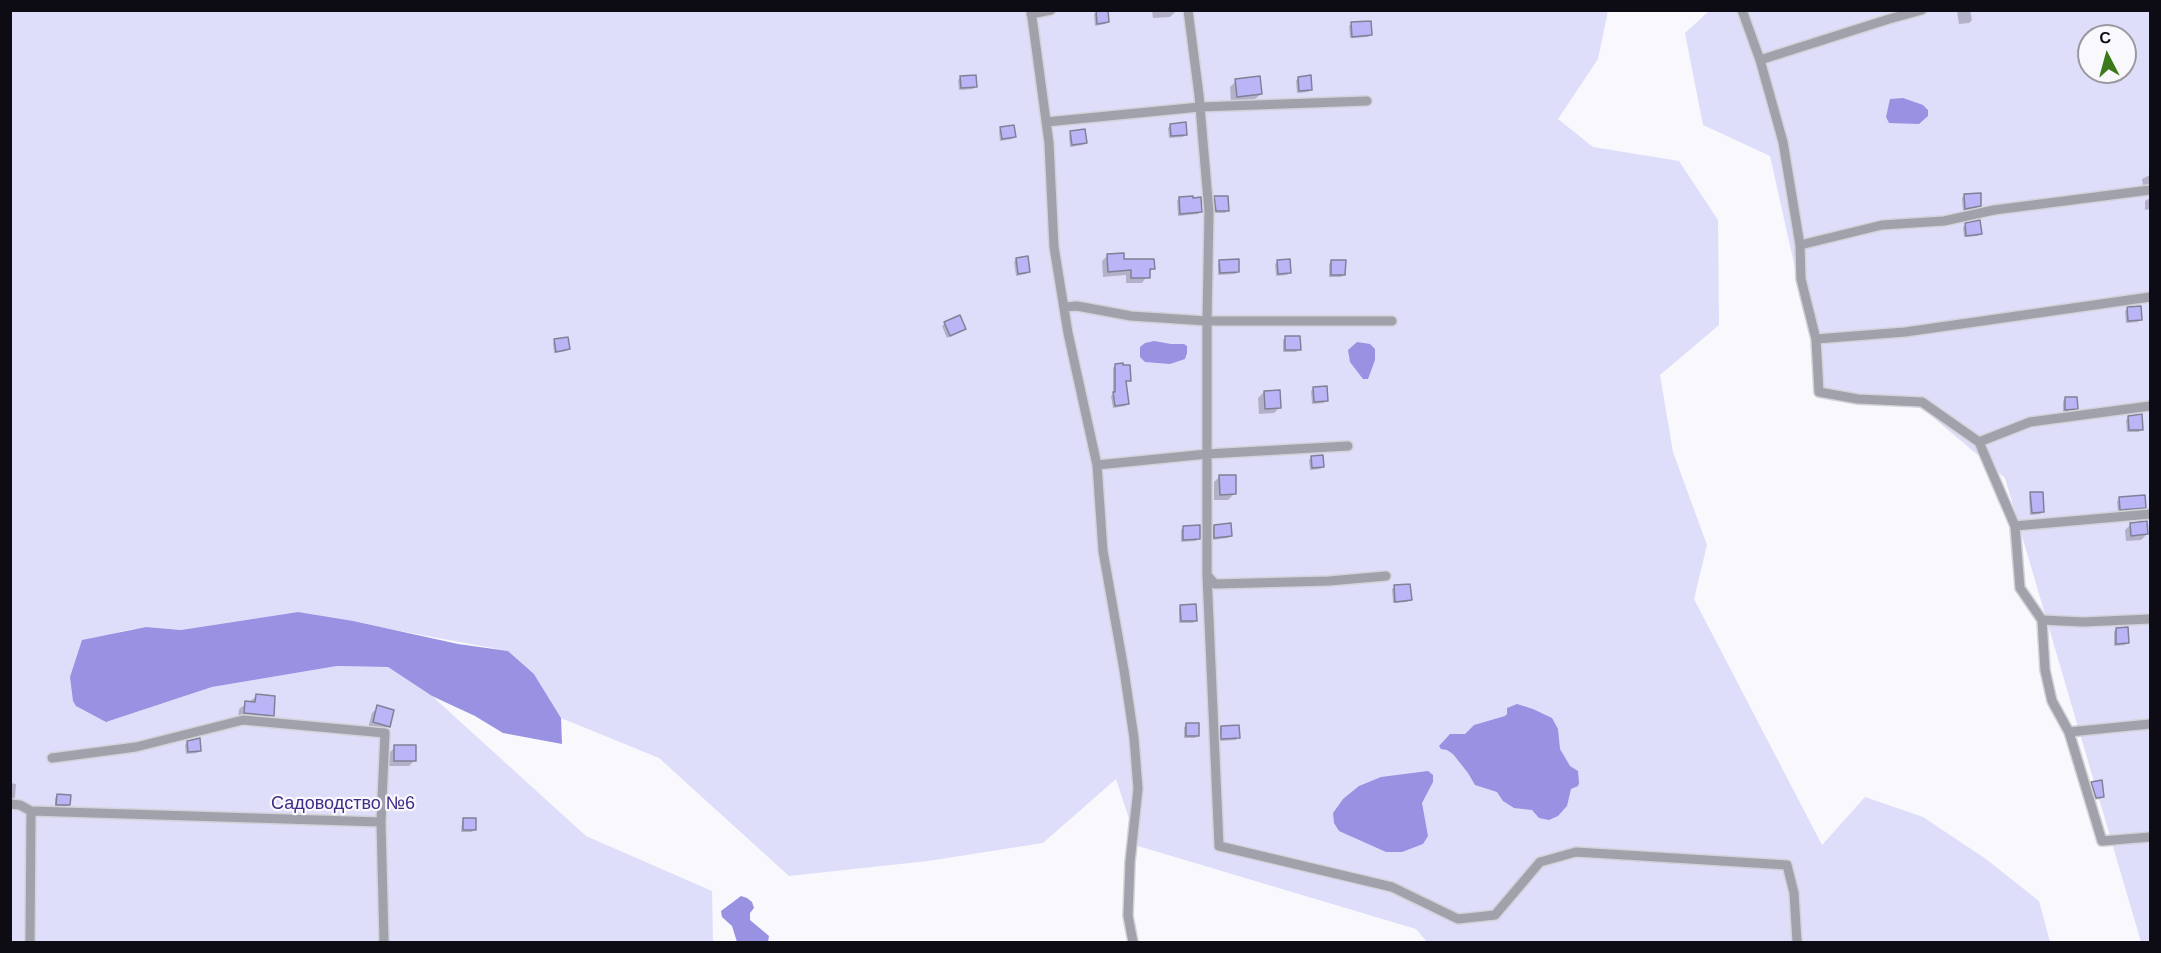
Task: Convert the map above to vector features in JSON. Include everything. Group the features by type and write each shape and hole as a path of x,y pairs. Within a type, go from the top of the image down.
{"lane":[{"path":"1051,10 1031,13 1046,123 1054,247 1064,307 1097,465 1103,551 1134,738 1138,789 1130,861 1128,916 1133,942"},
{"path":"1188,10 1200,107 1209,212 1207,575 1219,846 1392,887 1458,919 1495,915 1540,862 1576,852 1787,865 1794,893 1797,942"},
{"path":"1742,10 1760,60 1784,142 1800,245 1801,279 1816,339 1819,392 1858,399 1922,402 1979,442 2015,526 2020,588 2042,620 2045,670 2052,701 2069,732 2102,841 2151,837"},
{"path":"1760,60 1922,10"},
{"path":"1046,123 1200,107 1367,101"},
{"path":"1800,245 1882,225 1944,221 1994,210 2151,190"},
{"path":"1816,339 1905,332 2151,297"},
{"path":"1064,307 1077,306 1131,316 1208,321 1392,321"},
{"path":"1979,442 2030,422 2151,406"},
{"path":"1097,465 1207,454 1348,446"},
{"path":"2015,526 2151,514"},
{"path":"1207,575 1215,584 1329,581 1386,576"},
{"path":"2042,620 2083,622 2151,619"},
{"path":"52,759 136,747 243,720 385,733 381,822 384,942"},
{"path":"2069,732 2151,724"},
{"path":"10,804 20,805 31,811 381,822"},
{"path":"30,942 31,811"}],"green space":[{"name":"Садоводство №6","path":"10,11 1608,11 1598,59 1558,119 1593,147 1679,161 1718,220 1719,325 1660,375 1673,452 1707,545 1694,599 1822,845 1865,797 1923,817 1986,859 2039,901 2050,942 1427,942 1416,929 1138,846 1116,779 1043,843 928,861 789,876 659,758 561,718 534,674 508,651 298,612 181,630 146,627 118,632 106,722 212,687 337,666 388,667 432,696 586,836 712,891 713,942 11,942"},
{"path":"1709,11 2150,11 2150,942 2141,942 2005,478 1922,408 1824,398 1770,156 1703,125 1685,33"}],"shaded area":[{"path":"1903,98 1923,105 1928,110 1928,116 1919,124 1889,123 1886,117 1890,99"},
{"path":"1154,341 1184,344 1187,346 1185,359 1170,364 1145,362 1140,357 1140,347"},
{"path":"1357,342 1370,344 1375,349 1375,360 1368,379 1363,379 1350,362 1348,350"},
{"path":"298,612 353,621 458,644 508,651 534,674 561,718 562,744 503,733 475,716 432,696 388,667 337,666 212,687 106,722 76,706 73,701 70,677 82,640 146,627 181,630"},
{"path":"1517,704 1552,718 1558,729 1560,749 1570,766 1578,771 1579,783 1571,789 1567,806 1558,816 1549,820 1539,818 1532,810 1514,808 1503,801 1497,792 1475,785 1453,754 1439,746 1450,734 1465,734 1474,725 1505,716 1507,708"},
{"path":"1428,771 1433,775 1433,782 1422,803 1428,836 1423,844 1402,852 1386,852 1339,831 1334,823 1333,813 1343,799 1359,786 1381,777"},
{"path":"741,896 752,902 754,908 750,913 750,920 769,936 768,942 737,942 732,926 722,917 721,911"}],"building":[{"path":"1096,10 1108,10 1109,22 1097,24"},
{"path":"1371,21 1372,35 1352,37 1351,22"},
{"path":"976,75 977,87 961,88 960,76"},
{"path":"1311,75 1312,90 1299,91 1298,77"},
{"path":"1260,76 1262,94 1237,97 1235,79"},
{"path":"1186,122 1187,135 1171,136 1170,124"},
{"path":"1014,125 1016,137 1002,139 1000,127"},
{"path":"1085,129 1087,143 1072,145 1070,131"},
{"path":"1981,193 1981,206 1965,209 1964,194"},
{"path":"1193,196 1193,198 1201,197 1202,212 1180,214 1179,197"},
{"path":"1214,196 1228,196 1229,211 1216,211"},
{"path":"1980,220 1982,234 1966,236 1965,223"},
{"path":"1124,253 1124,259 1154,259 1155,269 1150,269 1150,278 1131,278 1131,270 1108,272 1107,254"},
{"path":"1028,256 1030,272 1018,274 1016,258"},
{"path":"1239,259 1239,272 1220,273 1219,260"},
{"path":"1290,259 1291,273 1278,274 1277,260"},
{"path":"1331,260 1346,260 1345,275 1331,275"},
{"path":"2141,306 2142,320 2128,321 2127,307"},
{"path":"960,315 966,329 950,336 944,322"},
{"path":"1285,336 1300,336 1301,350 1285,350"},
{"path":"568,337 570,349 556,352 554,339"},
{"path":"1123,363 1123,365 1130,365 1131,381 1126,381 1129,404 1115,406 1113,392 1115,392 1115,364"},
{"path":"1327,386 1328,401 1314,402 1313,387"},
{"path":"1280,390 1281,408 1265,409 1264,391"},
{"path":"2065,397 2077,397 2078,409 2065,410"},
{"path":"2142,414 2143,430 2129,430 2128,416"},
{"path":"1323,455 1324,467 1312,468 1311,456"},
{"path":"1219,475 1236,475 1236,494 1220,495"},
{"path":"2030,492 2043,492 2044,512 2032,513"},
{"path":"2145,495 2146,508 2120,510 2119,497"},
{"path":"2147,521 2148,534 2131,536 2130,523"},
{"path":"1231,523 1232,536 1214,538 1214,525"},
{"path":"1200,525 1200,539 1183,540 1183,526"},
{"path":"1410,584 1412,600 1395,602 1394,585"},
{"path":"1196,604 1197,621 1181,621 1180,605"},
{"path":"2128,627 2129,643 2116,644 2116,628"},
{"path":"256,694 275,696 274,716 244,713 245,701 255,702"},
{"path":"377,705 394,710 390,727 373,722"},
{"path":"1186,723 1199,723 1199,736 1186,736"},
{"path":"1239,725 1240,738 1221,739 1221,726"},
{"path":"200,738 201,751 188,752 187,741"},
{"path":"394,745 416,745 416,761 394,761"},
{"path":"2102,780 2104,797 2096,798 2091,782"},
{"path":"57,794 71,795 70,805 56,805"},
{"path":"463,818 476,818 476,830 463,830"}]}
